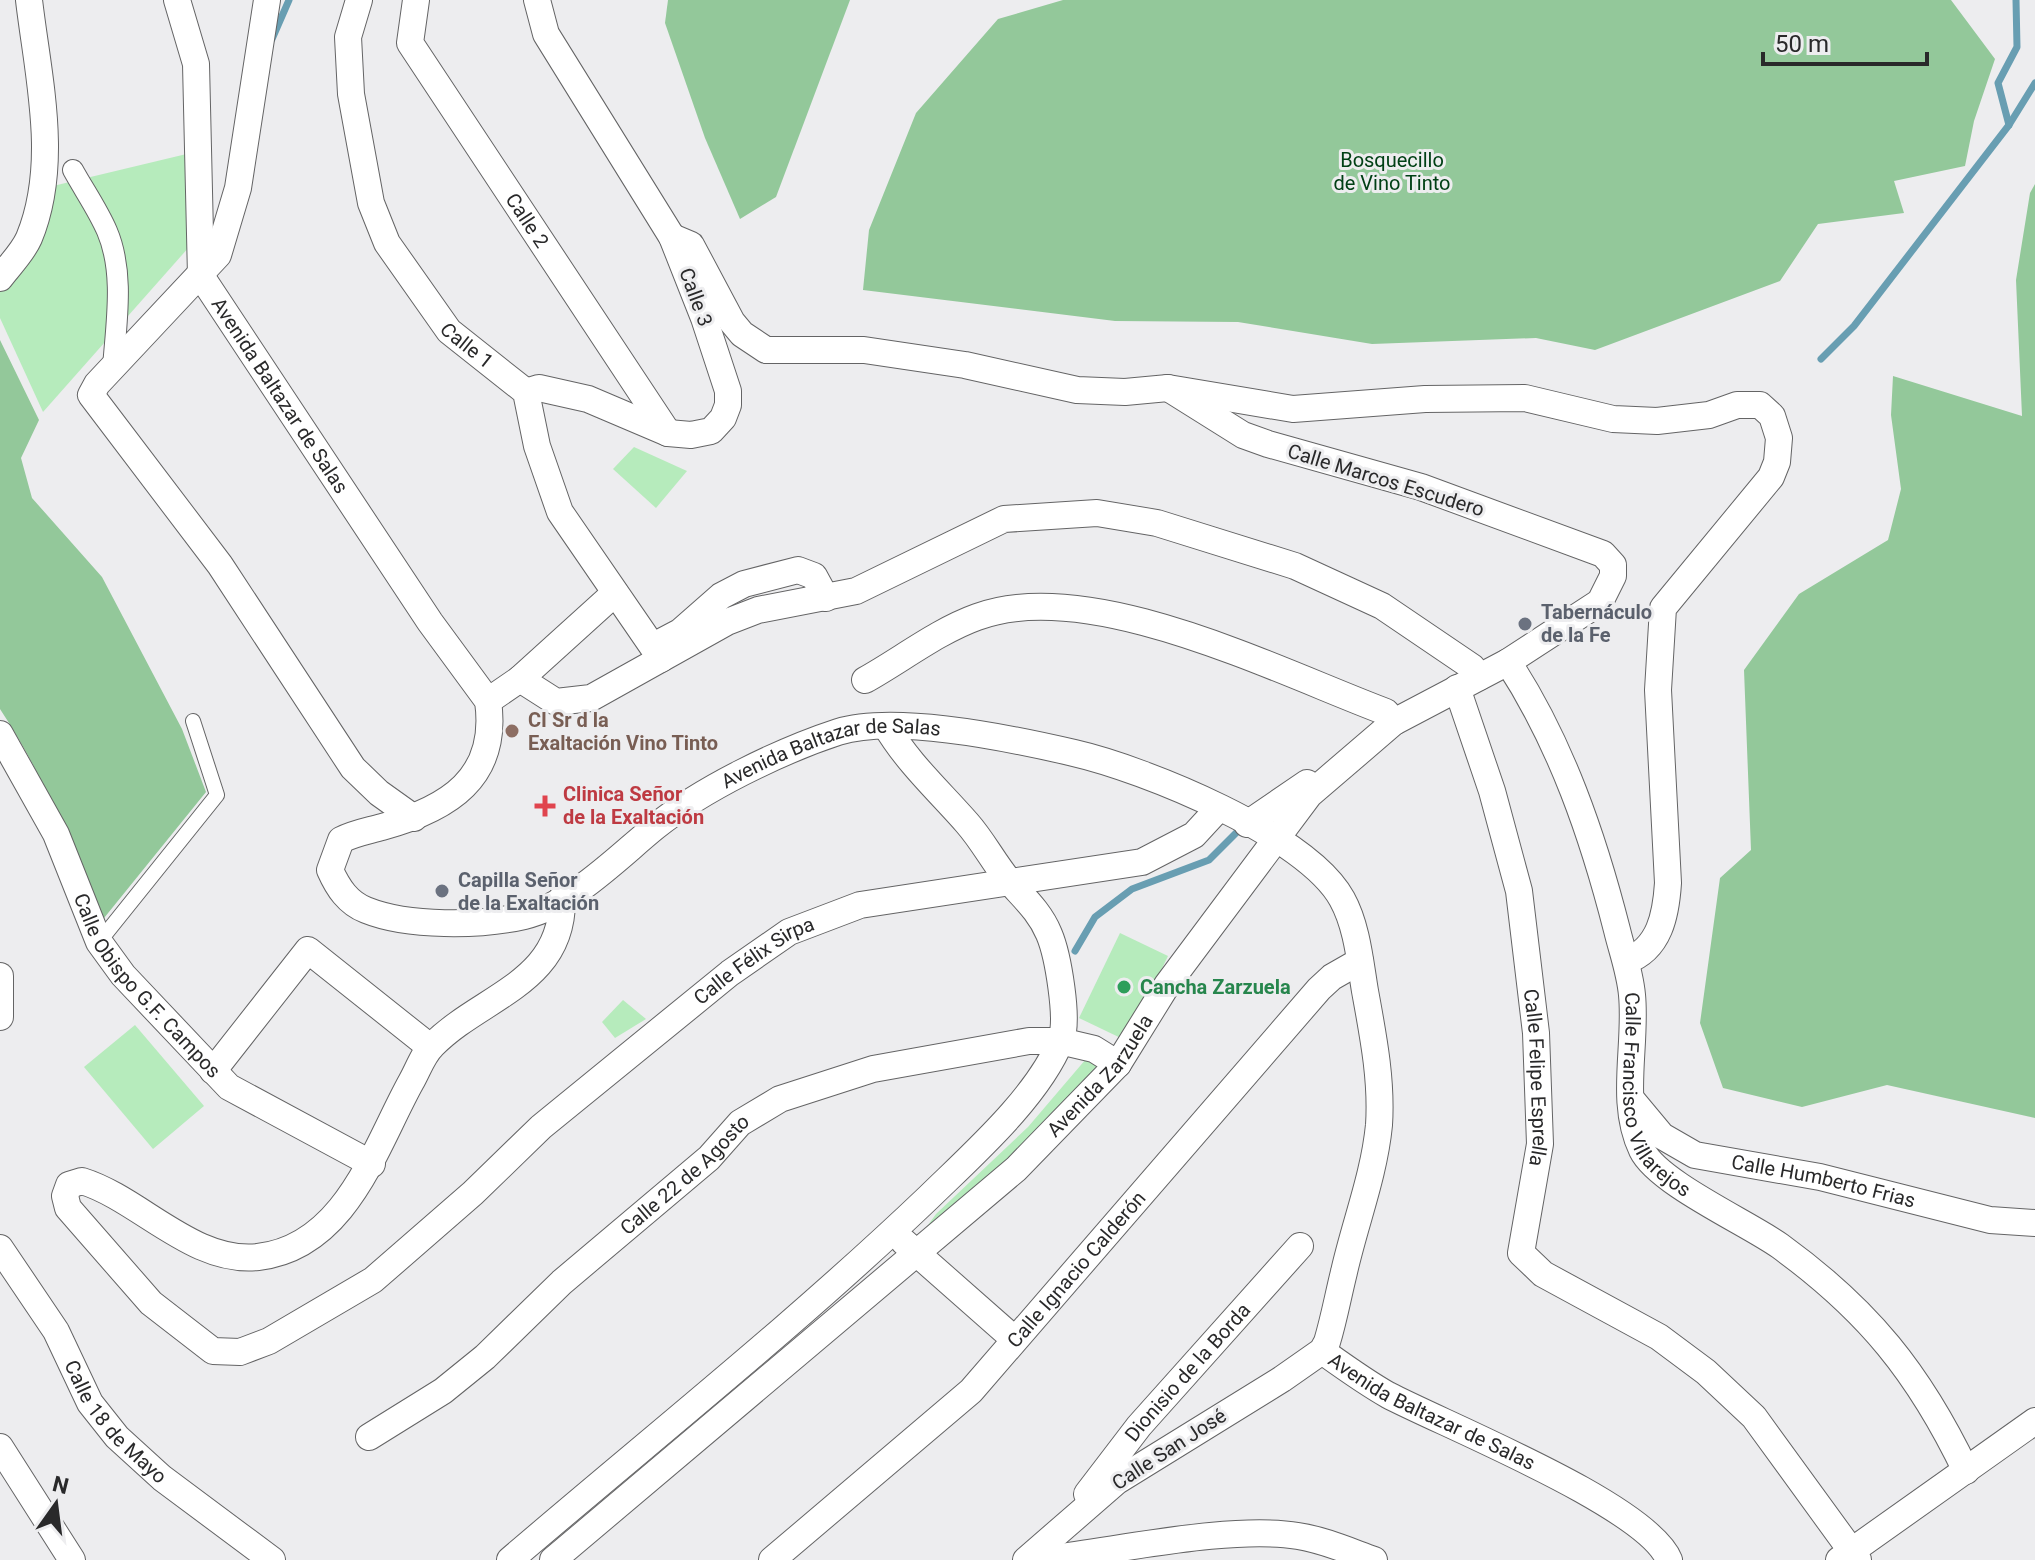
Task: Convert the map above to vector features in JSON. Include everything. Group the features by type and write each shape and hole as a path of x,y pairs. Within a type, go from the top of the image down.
{"street":[{"path":"0,278 28,240 41,195 45,140 29,0"},
{"name":"Avenida Baltazar de Salas","path":"177,0 196,64 201,276 430,622 488,701 490,716 484,750 470,782 439,807 414,818 341,840 330,870 338,889 367,911 410,919 472,923 531,915 619,860 656,826 737,777 841,731 886,726 987,737 1107,760 1218,809 1303,854 1342,899 1360,961 1378,1067 1379,1125 1336,1315 1322,1351 1387,1394 1534,1464 1612,1509 1655,1537 1669,1560"},
{"path":"267,0 238,188 218,255 93,389 93,400 220,565 353,768 379,793 414,818"},
{"name":"Calle 1","path":"359,0 348,37 351,94 371,203 387,243 449,331 526,392"},
{"name":"Calle 2","path":"416,0 410,43 668,433"},
{"name":"Calle 3","path":"526,392 539,388 588,399 668,433 711,431 728,405 728,391 704,318 672,237 546,34 537,0"},
{"path":"73,170 107,232 115,264 118,301 113,368"},
{"path":"672,237 691,245 732,322 755,345 766,350 864,350 965,365 1100,393 1168,388 1293,409 1425,399 1525,398 1613,419 1642,421 1694,418 1737,405 1760,405 1772,416 1779,438 1777,462 1771,477 1666,601 1660,625 1658,690 1668,883 1666,915 1650,944 1626,961"},
{"name":"Calle Marcos Escudero","path":"1168,388 1256,440 1421,487 1611,568"},
{"path":"526,392 537,446 560,512 657,653"},
{"path":"520,679 556,702 591,698 657,653 721,596 744,584 798,570 814,576 826,598 856,591 1004,519 1097,513 1157,523 1295,566 1382,606 1469,677"},
{"path":"1469,677 1508,662 1600,602 1611,568"},
{"path":"1247,824 1295,793 1390,717 1469,677 1580,606 1611,568"},
{"path":"488,701 520,679 615,593"},
{"path":"865,680 978,616 1002,610 1048,607 1104,614 1210,644 1390,717"},
{"name":"Calle Francisco Villarejos","path":"1508,662 1540,713 1568,777 1626,961 1632,993 1633,1128 1643,1154 1658,1168 1779,1245 1855,1305 1907,1365 1966,1471"},
{"name":"Calle Felipe Esprella","path":"1469,677 1488,776 1519,891 1536,1033 1540,1144 1521,1253 1543,1274 1659,1337 1706,1372 1754,1417 1850,1557"},
{"name":"Avenida Zarzuela","path":"553,1560 1016,1169 1118,1064 1167,985 1309,795 1390,717"},
{"path":"510,1560 676,1421 894,1230 996,1129 1032,1085 1060,1041 1064,1020 1050,935 1035,909 1009,881 968,824 902,752 886,726"},
{"name":"Calle Obispo G.F. Campos","path":"0,734 56,834 99,942 123,975 229,1087 372,1164"},
{"name":"Calle Félix Sirpa","path":"372,1164 334,1217 302,1240 259,1257 218,1252 88,1183 71,1183 65,1196 68,1208 85,1231 151,1303 213,1351 240,1352 269,1341 373,1280 473,1193 541,1127 730,973 789,932 860,905 1009,881 1121,868 1142,862 1194,835 1218,809"},
{"path":"372,1164 430,1047 529,978 540,965 557,931 562,898"},
{"path":"213,1071 308,950 430,1047"},
{"name":"Calle Ignacio Calderón","path":"772,1560 971,1391 1319,989 1332,977 1360,961"},
{"name":"Calle 22 de Agosto","path":"369,1437 443,1391 485,1357 562,1282 709,1158 740,1123 764,1106 804,1089 873,1069 1014,1043 1060,1041 1094,1049 1118,1064"},
{"name":"Calle Humberto Frias","path":"1632,1100 1662,1136 1695,1155 1820,1177 1958,1213 2035,1223"},
{"path":"894,1230 914,1252 1014,1339"},
{"name":"Dionisio de la Borda","path":"1089,1505 1086,1499 1090,1488 1139,1426 1300,1246"},
{"name":"Calle 18 de Mayo","path":"0,1248 56,1331 90,1403 117,1437 162,1478 272,1560"},
{"name":"Calle San José","path":"1030,1557 1089,1505 1163,1450 1282,1379 1322,1351"},
{"path":"1850,1557 2035,1421"},
{"path":"0,1447 72,1560"},
{"path":"1030,1557 1052,1558 1220,1537 1294,1535 1322,1541 1374,1560"}],"lane":[{"path":"99,942 217,795 193,721"}],"green space":[{"path":"668,0 850,0 776,197 740,219 705,138 665,23"},
{"name":"Bosquecillo de Vino Tinto","path":"1063,0 1951,0 1995,59 1974,121 1965,166 1894,181 1904,213 1818,224 1780,281 1595,350 1536,338 1372,344 1238,322 1115,321 863,290 869,230 916,113 998,19"},
{"path":"199,151 205,229 43,412 0,318 0,289 53,186"},
{"path":"2035,184 2035,1118 1887,1085 1802,1107 1723,1088 1700,1023 1720,878 1751,850 1744,670 1799,594 1888,540 1901,489 1891,415 1893,376 2022,416 2016,280 2030,193"},
{"path":"0,340 39,420 21,458 32,498 102,577 182,729 206,792 100,923 57,813 31,760 0,709"},
{"path":"634,447 687,471 656,508 613,469"},
{"name":"Cancha Zarzuela","path":"1120,933 1168,956 1127,1041 1079,1018"},
{"path":"623,1000 646,1019 615,1038 602,1022"},
{"path":"135,1025 204,1106 153,1149 84,1067"},
{"path":"1086,1059 1104,1070 1086,1099 926,1228 936,1214 1028,1127"}],"waterway":[{"path":"272,39 289,0"},
{"path":"2009,125 1998,83 2017,47 2016,0"},
{"path":"1821,359 1854,326 2009,125 2035,83"},
{"path":"1075,951 1095,917 1132,889 1209,860 1238,831"}],"place":[{"name":"Tabernáculo de la Fe","path":"1525,624"},
{"name":"CI Sr d la Exaltación Vino Tinto","path":"512,731"},
{"name":"Clinica Señor de la Exaltación","path":"545,806"},
{"name":"Capilla Señor de la Exaltación","path":"442,891"},
{"name":"Cancha Zarzuela","path":"1124,987"}]}
